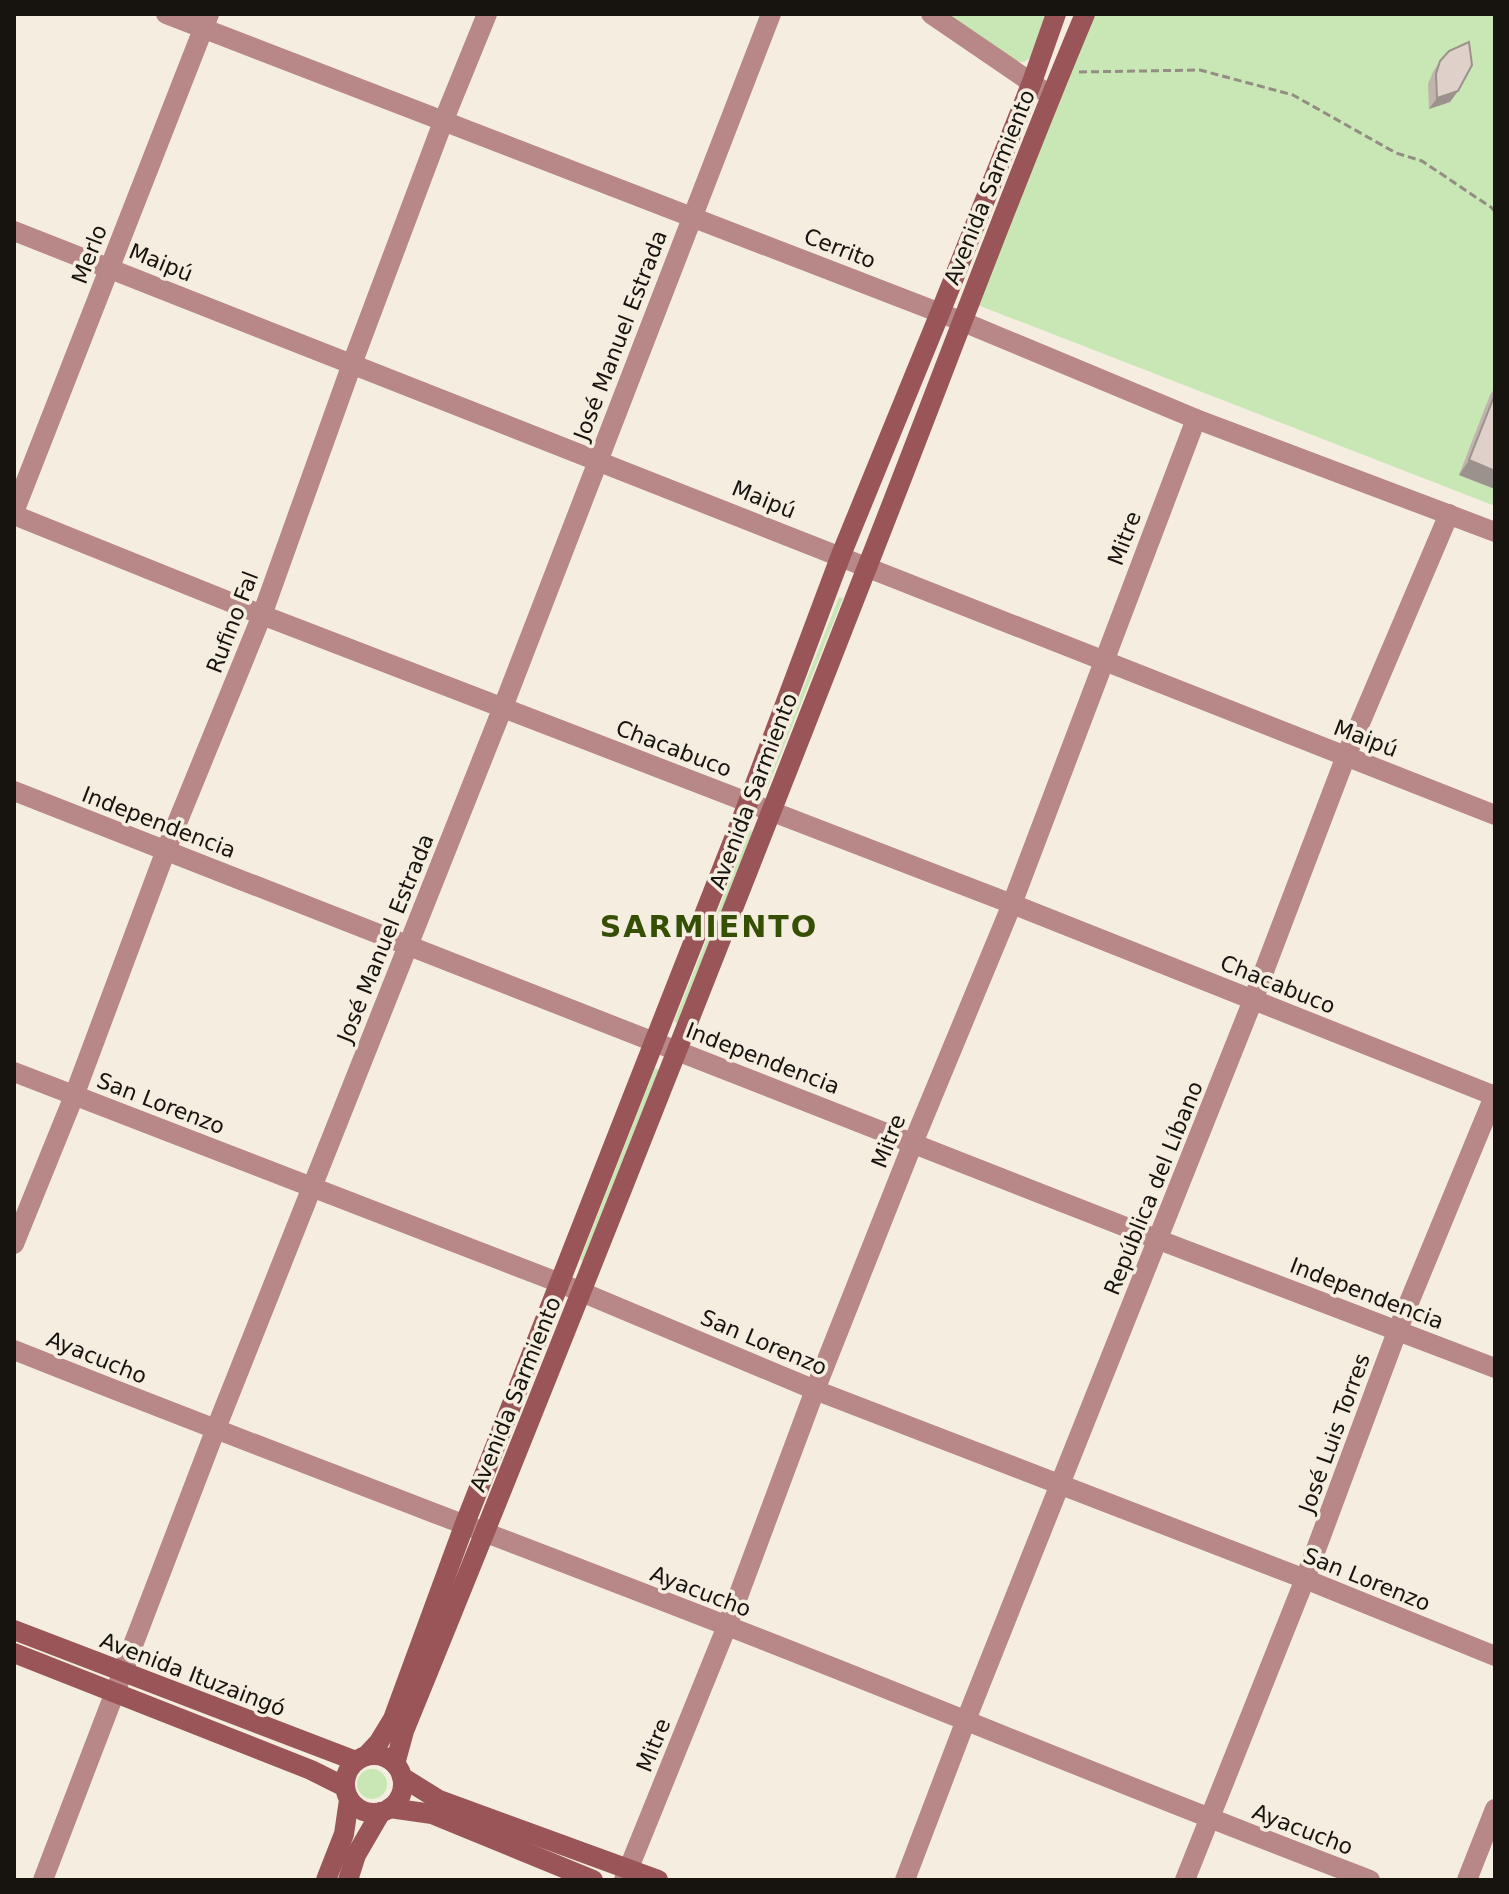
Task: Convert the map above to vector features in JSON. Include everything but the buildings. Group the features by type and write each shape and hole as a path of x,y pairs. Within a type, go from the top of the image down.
{"main road":[{"name":"Avenida Sarmiento","path":"361,1759 379,1742 393,1719 464,1526 748,803 841,555 1032,82 1056,14"},
{"name":"Avenida Sarmiento","path":"398,1771 404,1731 582,1292 961,321 1085,14"},
{"name":"Avenida Ituzaingó","path":"14,1630 120,1683 311,1770 347,1793"},
{"name":"Avenida Ituzaingó","path":"14,1653 361,1759"},
{"path":"326,1880 344,1834 346,1777 361,1759 381,1756 439,1800 626,1874 658,1880"},
{"path":"348,1880 356,1855 386,1810 401,1794 398,1771"},
{"path":"347,1793 363,1811 432,1814 593,1880"}],"street":[{"name":"Cerrito","path":"166,14 206,21 443,122 961,321 1196,419 1495,532"},
{"name":"Rufino Fal","path":"14,1244 74,1096 166,850 262,615 352,364 487,14"},
{"name":"José Manuel Estrada","path":"43,1880 215,1431 503,707 771,14"},
{"path":"931,14 1051,96"},
{"name":"Merlo","path":"14,513 206,21"},
{"name":"Maipú","path":"14,231 1495,815"},
{"name":"Mitre","path":"626,1874 727,1626 815,1390 913,1143 1012,904 1196,419"},
{"name":"Chacabuco","path":"14,513 262,615 1012,904 1495,1095"},
{"name":"República del Líbano","path":"905,1880 1159,1240 1346,756 1449,514"},
{"name":"Independencia","path":"14,791 1159,1240 1495,1368"},
{"name":"San Lorenzo","path":"14,1072 560,1283 815,1390 1305,1579 1495,1656"},
{"name":"José Luis Torres","path":"1185,1880 1305,1579 1398,1329 1495,1095"},
{"name":"Ayacucho","path":"14,1350 215,1431 727,1626 1209,1819 1370,1880"},
{"path":"1467,1880 1495,1809"}],"path":[{"path":"1064,63 1200,70 1293,95 1396,153 1422,161 1495,212"}],"green space":[{"path":"948,14 1047,14 1031,57 1024,62 1013,62"},
{"path":"1093,14 1495,14 1495,506 970,302"},
{"path":"839,597 843,598 767,789 764,788"},
{"path":"750,830 753,832 678,1023 674,1022"},
{"path":"655,1068 659,1070 583,1261 580,1260"},
{"path":"372,1769 382,1774 387,1784 382,1794 372,1799 362,1794 357,1784 362,1774"}],"district":[{"name":"SARMIENTO","path":"709,927"}]}
